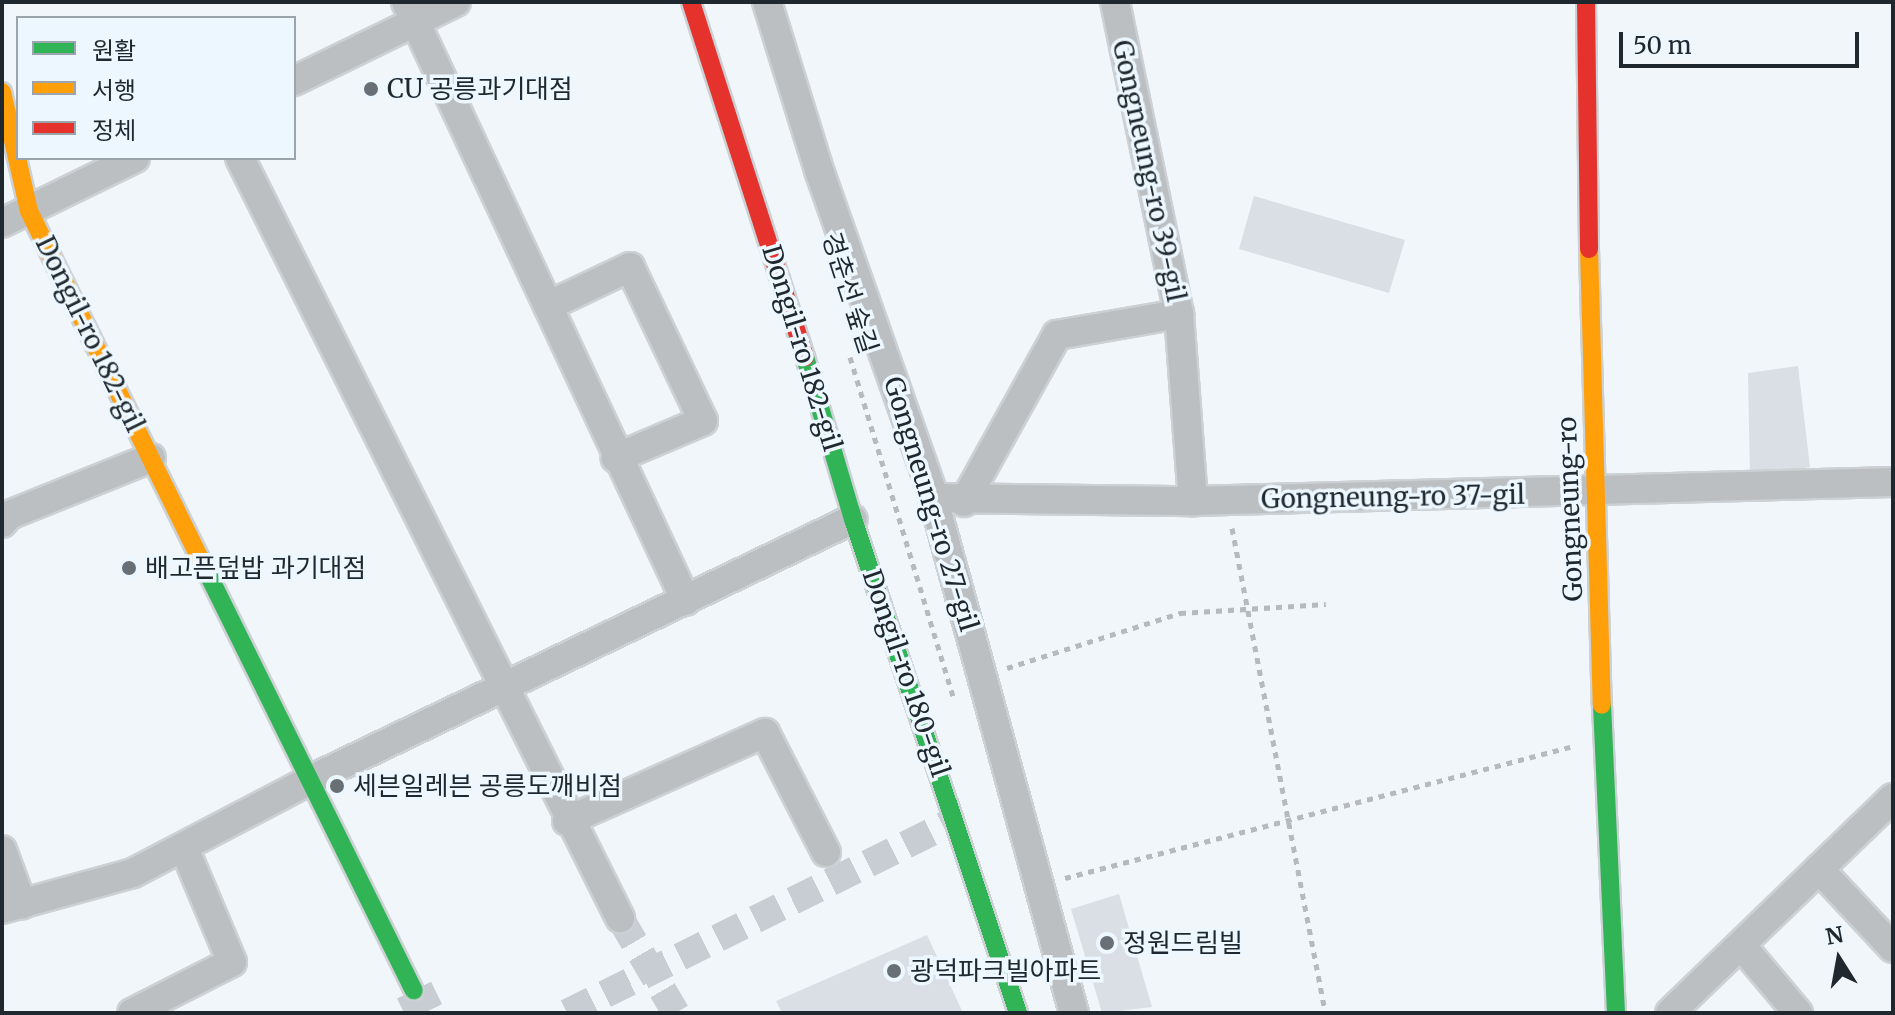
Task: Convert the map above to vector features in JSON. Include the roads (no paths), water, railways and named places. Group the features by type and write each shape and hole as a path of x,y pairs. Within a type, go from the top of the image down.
{"street":[{"path":"296,80 411,13 456,2"},
{"name":"Dongil-ro 182-gil","path":"691,2 764,219 853,519"},
{"name":"Gongneung-ro 27-gil","path":"767,2 934,498 1074,1013"},
{"name":"Gongneung-ro 39-gil","path":"964,502 1057,335 1179,314 1115,2"},
{"name":"Gongneung-ro","path":"1586,2 1594,493 1616,1013"},
{"path":"411,13 616,458 686,601"},
{"name":"Dongil-ro 182-gil","path":"2,92 16,154"},
{"name":"Dongil-ro 182-gil","path":"17,160 29,211 310,780"},
{"path":"2,223 131,160"},
{"path":"241,160 567,821 620,918"},
{"path":"548,306 630,267 703,421 616,458"},
{"path":"1179,314 1193,501"},
{"name":"Dongil-ro 182-gil","path":"2,523 9,515 151,458"},
{"name":"Gongneung-ro 37-gil","path":"934,498 964,502 1193,501 1594,493 1893,482"},
{"path":"2,850 12,906 133,873 310,780 502,691 853,519"},
{"name":"Dongil-ro 180-gil","path":"853,519 1018,1013"},
{"path":"567,821 765,733 826,852"},
{"path":"310,780 414,990"},
{"path":"1670,1013 1893,798"},
{"path":"132,1013 232,962 184,848"},
{"path":"1819,869 1893,948"},
{"path":"1741,945 1798,1013"}],"tunnel":[{"path":"567,1013 950,823"},
{"path":"620,918 676,1013"},
{"path":"414,990 425,1013"}],"place":[{"name":"CU 공릉과기대점","path":"371,89"},
{"name":"배고픈덮밥 과기대점","path":"129,568"},
{"name":"세븐일레븐 공릉도깨비점","path":"337,786"},
{"name":"정원드림빌","path":"1107,943"},
{"name":"광덕파크빌아파트","path":"894,971"}]}
